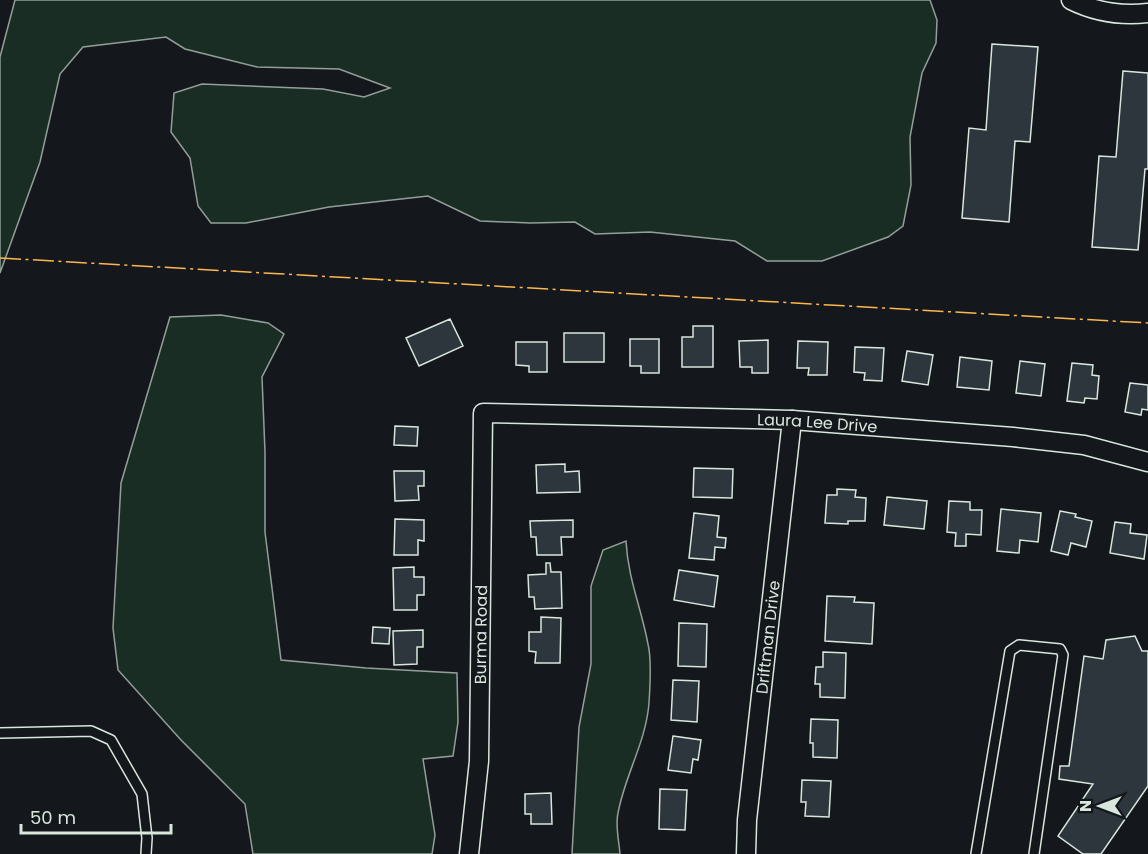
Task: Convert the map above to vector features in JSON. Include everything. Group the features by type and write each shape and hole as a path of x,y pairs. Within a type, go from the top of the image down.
{"street":[{"path":"1071,0 1089,9 1118,14 1148,13"},
{"name":"Laura Lee Drive","path":"483,413 792,420 1013,436 1084,445 1148,462"},
{"name":"Burma Road","path":"470,854 479,761 483,413"},
{"name":"Driftman Drive","path":"746,854 747,820 792,420"}],"lane":[{"path":"976,854 1010,651 1018,645 1060,650 1063,655 1034,854"},
{"path":"0,733 91,731 111,740 142,794 147,854"}],"green space":[{"path":"15,0 930,0 937,20 936,43 922,73 910,137 911,185 903,226 888,237 822,261 767,261 735,241 650,232 595,234 575,222 480,221 428,196 329,207 246,223 211,223 198,206 190,158 171,132 174,93 202,84 323,89 364,97 390,88 339,69 257,67 185,49 166,37 83,47 60,74 40,162 0,273 0,57"},
{"path":"221,315 268,323 284,334 262,377 265,532 281,660 457,673 458,722 453,756 423,759 435,835 432,854 253,854 245,804 181,740 118,670 113,628 121,483 170,317"},
{"path":"626,541 629,568 649,650 650,681 647,717 617,818 620,854 572,854 579,727 591,664 591,586 603,550"}],"building":[{"path":"992,44 1038,47 1030,142 1015,141 1009,222 962,218 969,128 986,130"},
{"path":"1123,71 1148,73 1148,169 1145,169 1138,250 1092,247 1099,156 1116,157"},
{"path":"450,319 463,346 419,366 406,338"},
{"path":"693,326 713,326 713,367 682,367 682,337 693,337"},
{"path":"564,333 604,333 604,362 564,362"},
{"path":"630,339 659,339 659,373 641,373 641,366 630,366"},
{"path":"768,340 768,373 752,373 752,367 740,367 739,341"},
{"path":"798,341 828,342 827,375 808,375 809,368 797,368"},
{"path":"516,342 547,342 547,372 529,372 529,366 516,365"},
{"path":"855,347 884,348 882,381 864,380 865,373 854,372"},
{"path":"907,351 933,355 928,385 902,381"},
{"path":"960,357 992,361 989,390 957,387"},
{"path":"1020,361 1045,364 1041,396 1016,393"},
{"path":"1072,363 1093,365 1092,375 1099,376 1097,399 1085,398 1084,403 1067,401"},
{"path":"1130,383 1148,385 1148,410 1142,409 1141,415 1125,412"},
{"path":"395,426 418,427 417,446 394,445"},
{"path":"565,464 565,472 579,471 580,492 537,493 536,465"},
{"path":"694,468 733,469 732,498 693,497"},
{"path":"394,471 424,471 424,486 418,486 419,500 395,501"},
{"path":"837,489 856,490 855,497 866,498 865,521 848,521 848,524 825,523 827,495 837,495"},
{"path":"887,497 927,501 924,529 884,525"},
{"path":"949,501 970,502 970,510 982,510 981,535 966,534 966,546 955,546 956,533 947,532"},
{"path":"1001,509 1041,513 1038,542 1020,540 1019,553 997,551"},
{"path":"1060,511 1076,514 1075,517 1092,521 1086,547 1071,543 1068,555 1051,551"},
{"path":"694,513 719,516 717,537 726,538 725,548 715,547 714,560 689,558"},
{"path":"395,519 424,520 424,541 418,540 418,555 394,555"},
{"path":"573,520 573,537 561,537 562,555 537,555 536,537 531,537 530,521"},
{"path":"1115,522 1131,524 1130,533 1147,535 1144,559 1110,553"},
{"path":"546,563 550,563 551,572 561,572 562,608 535,609 534,597 529,597 528,575 546,574"},
{"path":"414,567 414,577 424,577 424,595 417,595 417,610 394,610 393,568"},
{"path":"679,570 718,576 714,607 674,600"},
{"path":"827,596 855,597 854,602 874,603 872,644 825,641"},
{"path":"541,617 561,618 560,663 535,663 536,652 529,651 529,632 541,632"},
{"path":"679,623 707,624 706,667 678,666"},
{"path":"373,627 390,628 389,644 372,643"},
{"path":"423,630 423,647 417,647 417,664 394,665 393,631"},
{"path":"1135,636 1142,651 1148,651 1148,786 1101,854 1083,854 1058,836 1093,784 1059,779 1060,766 1069,766 1084,656 1103,659 1106,640"},
{"path":"823,652 846,653 845,698 820,697 820,684 815,684 816,667 823,667"},
{"path":"673,680 699,681 697,722 671,720"},
{"path":"811,719 838,720 837,758 813,757 813,743 810,743"},
{"path":"673,736 701,740 698,760 693,759 691,773 668,770"},
{"path":"802,780 831,781 829,817 805,816 806,802 801,802"},
{"path":"660,789 687,790 685,830 659,829"},
{"path":"551,793 552,824 531,824 531,814 525,814 525,794"}],"power":[{"path":"0,258 1148,323"}]}
